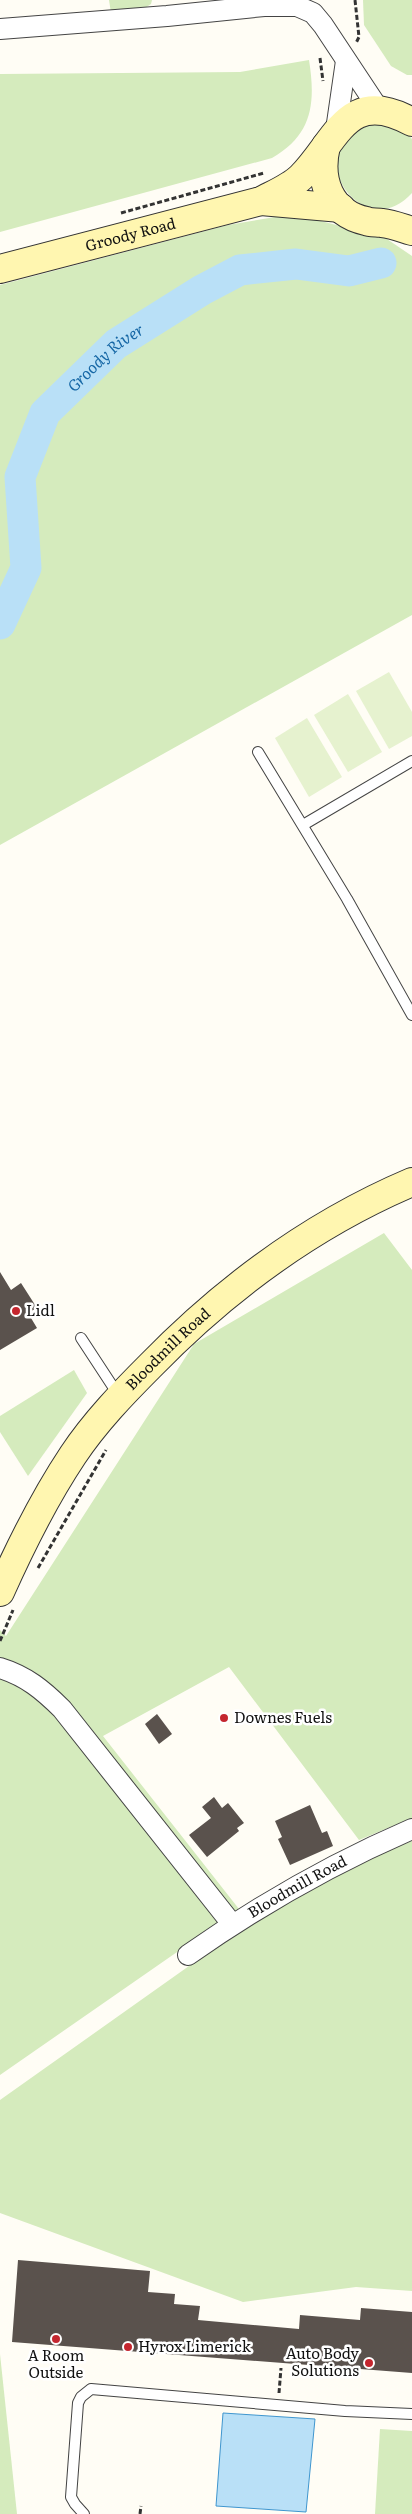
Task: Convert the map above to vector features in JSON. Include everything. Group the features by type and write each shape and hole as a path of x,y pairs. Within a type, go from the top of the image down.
{"street":[{"path":"0,29 166,8 297,6 313,14 380,111"},
{"path":"346,62 331,138 322,162 324,180 330,195 340,208 360,219 382,222 412,231"},
{"path":"261,201 300,178 331,138 350,118 364,112 380,111 397,114 412,122"},
{"path":"261,201 340,208"},
{"name":"Groody Road","path":"0,269 261,201"},
{"path":"382,222 396,220 412,211"},
{"name":"Bloodmill Road","path":"9,1597 28,1532 74,1454 119,1397 188,1327 271,1260 335,1219 412,1182"},
{"path":"0,1668 18,1674 41,1688 62,1709 232,1924"},
{"name":"Bloodmill Road","path":"188,1955 232,1924 365,1849 412,1829"}],"lane":[{"path":"258,752 303,825 412,1015"},
{"path":"303,825 412,761"},
{"path":"81,1338 119,1397"},
{"path":"84,2514 71,2497 78,2403 85,2392 91,2390 345,2411 412,2414"}],"path":[{"path":"346,62 359,37 355,0"},
{"path":"320,58 323,86"},
{"path":"114,214 274,170"},
{"path":"37,1568 106,1449"},
{"path":"0,1641 8,1620 9,1597"},
{"path":"140,2514 141,2506"}],"green space":[{"path":"109,0 152,0 151,4 145,8 111,13"},
{"path":"363,0 412,0 412,75 407,75 391,66 364,25"},
{"path":"309,60 312,91 308,117 296,139 272,158 0,232 0,74 240,72"},
{"path":"380,122 406,132 412,139 412,193 392,207 372,208 355,200 342,185 337,166 340,148 353,132"},
{"path":"293,214 384,237 412,256 412,615 0,845 0,285 228,225"},
{"path":"389,672 412,712 412,736 389,749 356,691"},
{"path":"348,694 382,752 348,772 314,715"},
{"path":"307,718 342,777 309,797 275,738"},
{"path":"384,1233 412,1270 412,1818 359,1840 229,1667 103,1736 239,1909 0,2075 0,1630 6,1636 194,1344"},
{"path":"74,1370 87,1393 28,1476 0,1432 0,1416"},
{"path":"412,1841 412,2291 356,2287 243,2302 0,2213 0,2100 244,1927 368,1859"},
{"path":"0,2354 17,2514 0,2514"},
{"path":"380,2429 412,2431 412,2514 375,2514"}],"water":[{"path":"223,2413 315,2419 306,2512 216,2506"}],"building":[{"name":"Lidl","path":"0,1272 11,1290 21,1283 37,1308 28,1313 37,1328 0,1350"},
{"path":"157,1714 172,1734 159,1744 145,1724"},
{"path":"214,1797 222,1808 228,1803 244,1823 237,1828 239,1831 207,1857 189,1835 211,1818 202,1807"},
{"path":"310,1805 322,1833 327,1831 333,1846 290,1865 278,1839 282,1837 275,1821"},
{"path":"18,2260 150,2271 148,2292 175,2294 174,2304 200,2306 198,2320 299,2329 300,2315 360,2320 361,2308 412,2312 412,2373 12,2342"}],"waterway":[{"name":"Groody River","path":"0,624 26,568 20,477 45,413 116,344 202,290 240,270 296,264 349,271 381,263"}],"place":[{"name":"Lidl","path":"16,1311"},
{"name":"Downes Fuels","path":"224,1718"},
{"name":"A Room Outside","path":"56,2339"},
{"name":"Hyrox Limerick","path":"128,2347"},
{"name":"Auto Body Solutions","path":"369,2363"}]}
